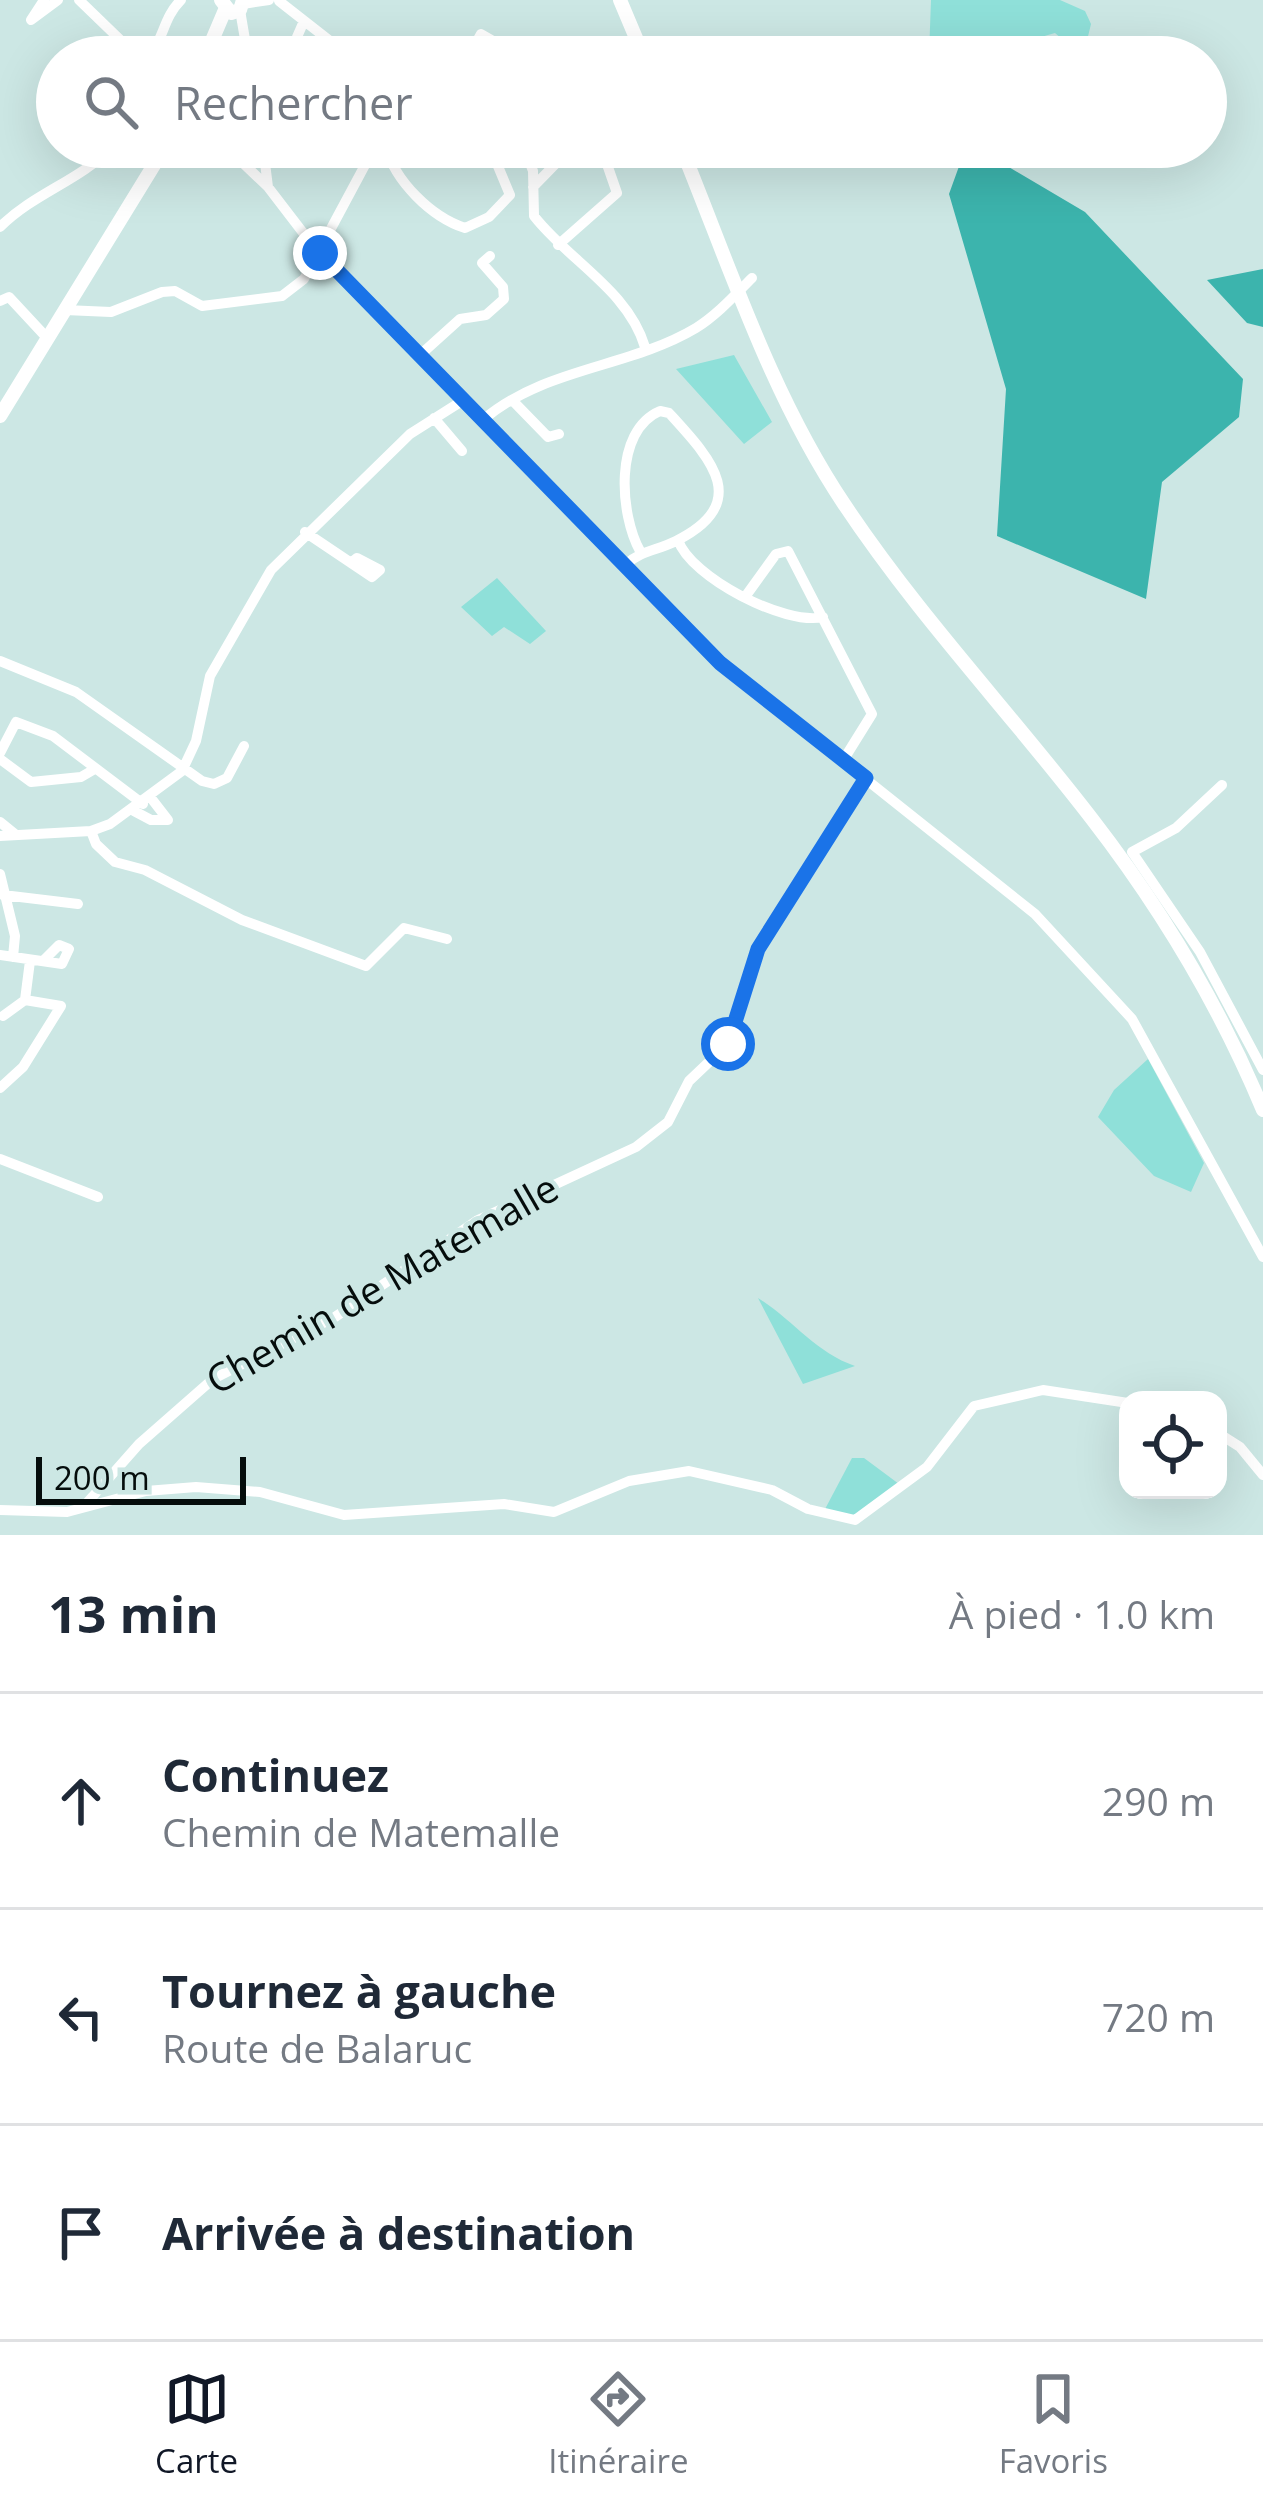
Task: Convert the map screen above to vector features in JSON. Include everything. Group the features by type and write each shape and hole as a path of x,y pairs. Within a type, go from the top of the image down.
{"main road":[{"path":"620,0 635,36"},
{"path":"221,36 239,7"},
{"path":"0,416 152,168"},
{"path":"689,168 776,377 826,475 933,629 1094,820 1141,888 1209,999 1263,1110"}],"street":[{"path":"44,0 31,20 58,0"},
{"path":"79,0 119,36"},
{"path":"161,36 163,19 181,0"},
{"path":"239,7 280,0 325,36"},
{"path":"299,36 304,21"},
{"path":"2,220 87,168"},
{"path":"248,168 320,253 720,663 1036,914 1117,998 1263,1257"},
{"path":"265,168 268,187"},
{"path":"65,310 111,312 175,291 202,306 281,296 304,279 364,168"},
{"path":"395,168 431,209 465,227 489,217 510,195 499,168"},
{"path":"528,168 534,216 558,245 623,302 645,347"},
{"path":"532,188 552,168"},
{"path":"558,245 617,193 608,168"},
{"path":"419,356 460,319 486,315 504,299 502,287 482,263 490,256"},
{"path":"484,419 543,382 695,328 752,278"},
{"path":"0,301 9,297 48,339"},
{"path":"512,400 548,437 560,434"},
{"path":"0,836 91,830 143,804 182,771 196,741 210,676 271,569 410,434 462,401"},
{"path":"625,565 640,551 678,540 711,514 721,481 688,434 669,413 660,411 643,425 626,458 628,502 640,551"},
{"path":"434,418 462,451"},
{"path":"305,532 352,562"},
{"path":"678,540 709,577 745,596 806,617 823,617"},
{"path":"745,596 782,549 788,551 872,714 844,759"},
{"path":"0,661 76,692 182,771 214,784 226,778 244,746"},
{"path":"93,770 81,777 31,782 0,756 16,722 52,736 143,804"},
{"name":"Chemin de Matemalle","path":"86,1504 139,1444 213,1379 335,1317 478,1220 636,1147 668,1122 689,1081 728,1044 758,949 866,778"},
{"path":"1222,785 1176,828 1132,852 1200,952 1263,1070"},
{"path":"0,822 16,835"},
{"path":"91,830 105,856 242,920 366,966 404,928 448,938"},
{"path":"0,874 15,936 7,956 37,961 25,1000 3,1016"},
{"path":"2,895 78,904"},
{"path":"0,1088 23,1067 61,1006 25,1000"},
{"path":"0,1159 98,1196"},
{"path":"0,1510 67,1512 171,1488 218,1487 284,1497 344,1515 504,1504 554,1512 629,1481 689,1471 772,1490 808,1509 855,1520 927,1467 974,1406 1043,1390 1119,1402"},
{"path":"1227,1439 1263,1474"}],"shaded area":[{"path":"931,0 1060,0 1085,11 1091,24 1088,36 930,36"},
{"path":"958,168 1011,168 1085,212 1243,379 1239,417 1162,482 1146,599 997,536 1006,389 949,194"},
{"path":"1263,269 1263,327 1247,323 1207,280"},
{"path":"734,355 772,422 744,444 676,369"},
{"path":"497,578 546,631 530,644 504,627 492,636 461,607"},
{"path":"1148,1059 1204,1163 1191,1192 1154,1176 1098,1117 1114,1090"},
{"path":"758,1298 828,1353 855,1366 803,1384"},
{"path":"852,1458 864,1458 899,1484 861,1517 824,1511"}],"route":[{"path":"320,253 720,663 866,778 758,949 728,1044"}]}
